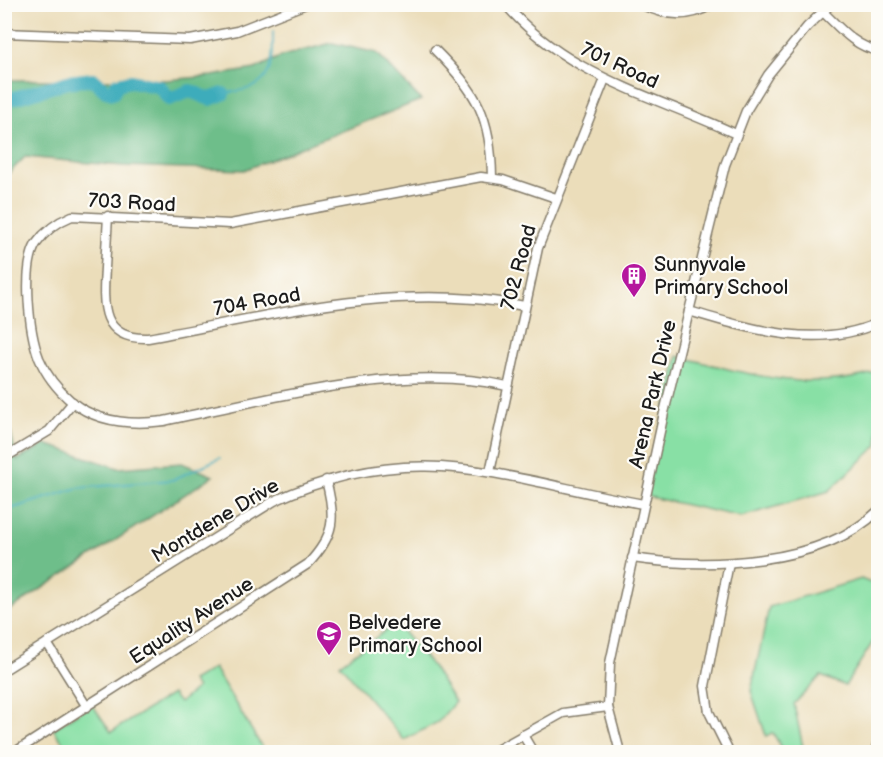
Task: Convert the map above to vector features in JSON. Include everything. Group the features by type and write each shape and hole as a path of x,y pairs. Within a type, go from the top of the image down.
{"street":[{"path":"4,33 190,40 237,32 306,4"},
{"name":"701 Road","path":"505,4 527,28 554,50 605,79 736,134"},
{"path":"640,4 668,15 686,15 714,4"},
{"name":"Arena Park Drive","path":"620,753 608,707 610,663 643,504 726,165 736,134 768,75 801,33 831,4"},
{"path":"823,12 850,39 866,48 879,51"},
{"path":"435,50 464,78 475,96 489,136 492,177"},
{"name":"702 Road","path":"490,472 537,248 605,79"},
{"name":"703 Road","path":"507,386 460,379 411,377 338,387 140,424 108,419 73,402 55,385 39,357 32,326 29,277 31,260 36,246 59,221 84,214 230,224 294,214 466,179 492,177 556,198"},
{"name":"704 Road","path":"108,216 104,305 115,329 130,338 148,339 285,312 392,296 456,296 524,306"},
{"path":"689,311 773,333 809,337 841,335 879,323"},
{"path":"4,458 49,431 73,402"},
{"name":"Montdene Drive","path":"4,670 274,501 326,480 383,467 448,465 643,504"},
{"name":"Equality Avenue","path":"15,753 308,564 326,543 333,520 333,506 326,480"},
{"path":"632,558 748,563 795,553 853,530 879,512"},
{"path":"729,563 705,686 709,712 729,753"},
{"path":"47,643 87,707"},
{"path":"493,753 563,713 608,707"},
{"path":"523,735 533,753"},
{"path":"875,753 879,741"}],"green space":[{"path":"332,43 377,53 421,100 244,170 123,166 25,157 5,177 5,80 166,80 212,76 255,69 282,56"},
{"path":"678,356 753,375 802,381 852,378 878,372 878,445 829,491 741,517 645,496"},
{"path":"4,402 17,460 46,444 118,468 182,463 213,476 5,613"},
{"path":"861,579 878,586 878,634 845,686 821,676 794,704 804,752 784,752 773,733 766,736 751,691 769,607"},
{"path":"396,623 432,666 455,702 438,722 404,740 340,664"},
{"path":"214,668 265,752 70,752 53,729 92,704 111,732 172,694 179,703 197,688 192,681"}],"waterway":[{"path":"223,94 251,88 262,82 272,62 273,31"},
{"path":"4,101 68,82 93,79 106,91 113,93 117,84 131,81 160,87 169,99 190,91 210,99 223,94"},
{"path":"4,511 78,488 172,480 220,458"}],"place":[{"name":"Sunnyvale Primary School","path":"634,299"},
{"name":"Belvedere Primary School","path":"329,657"}]}
